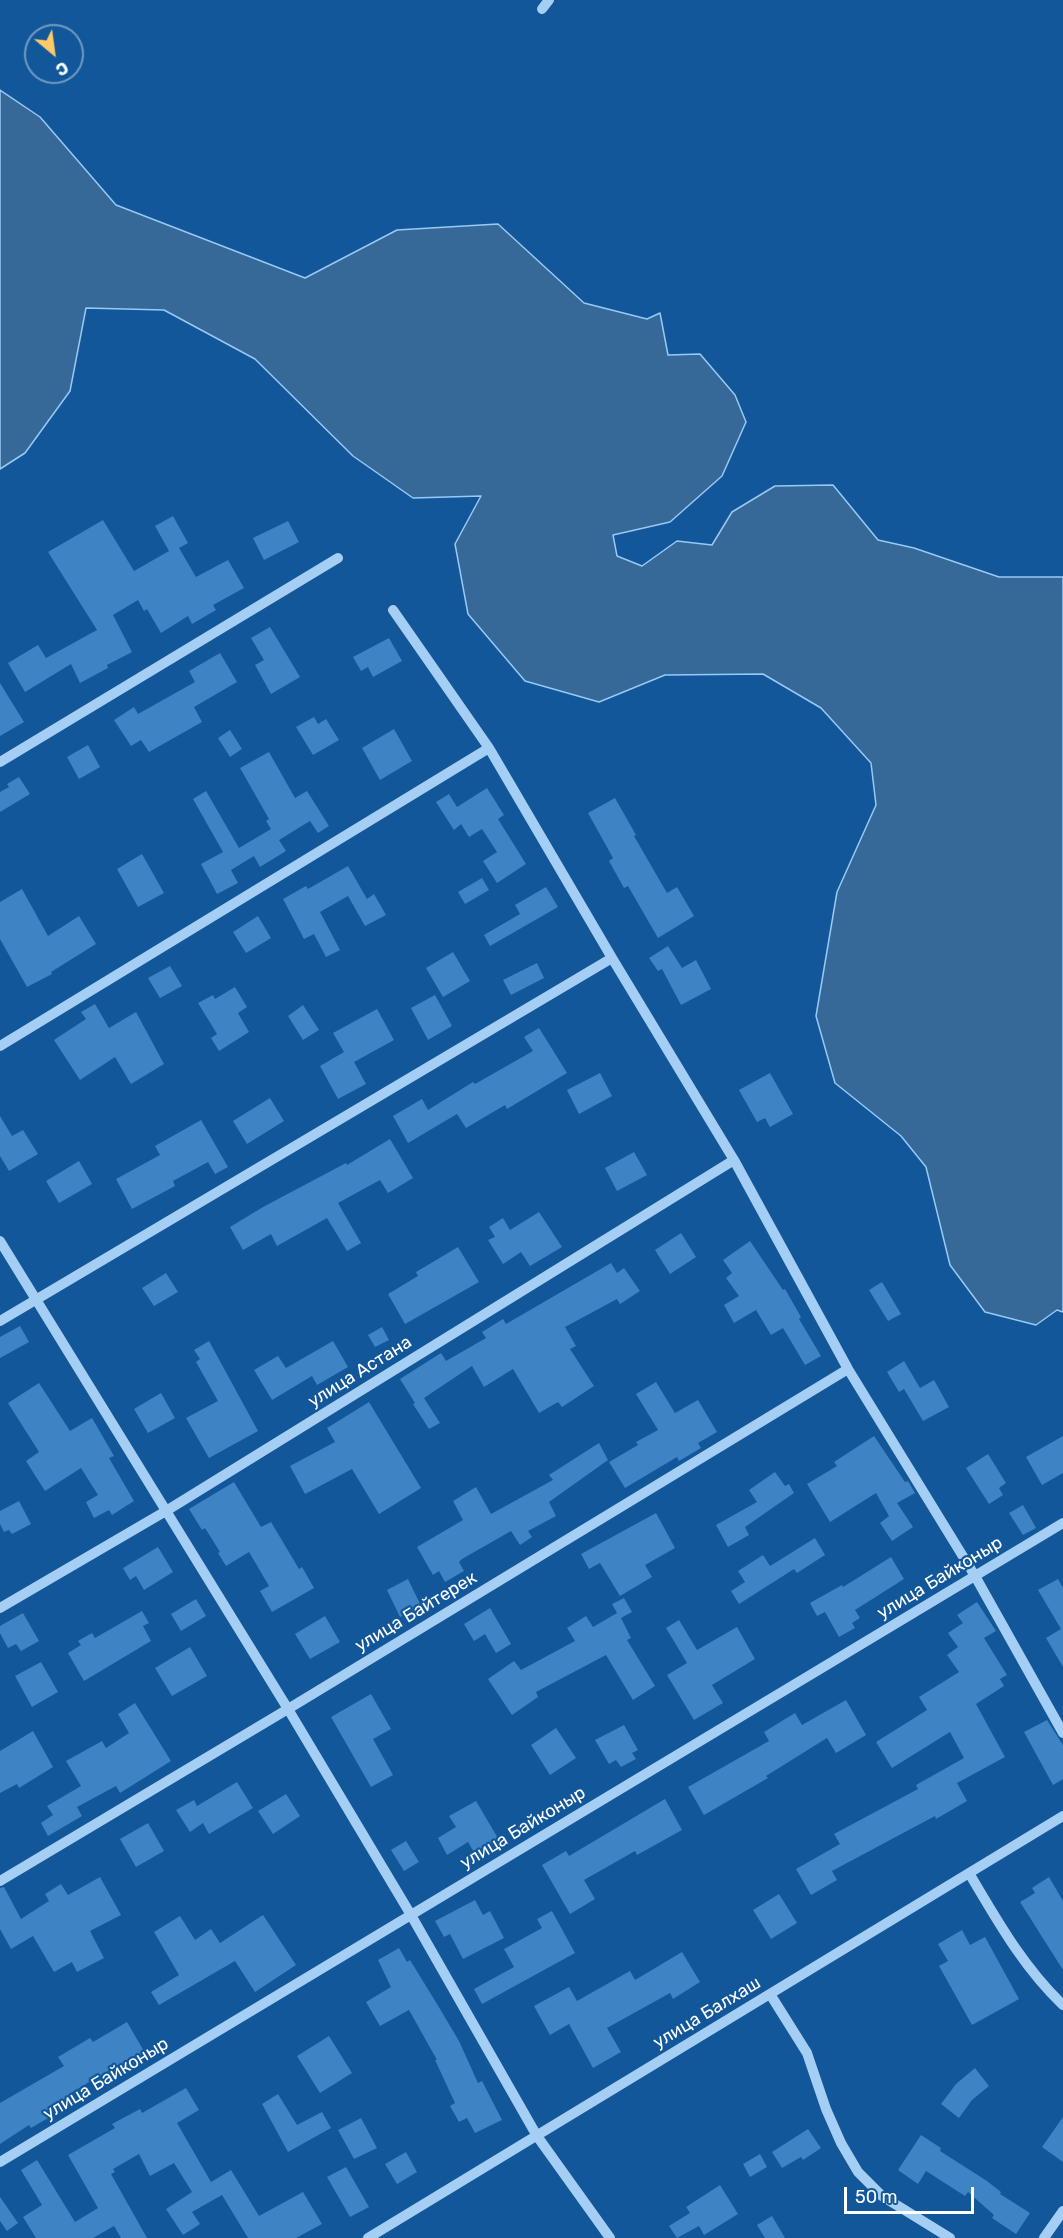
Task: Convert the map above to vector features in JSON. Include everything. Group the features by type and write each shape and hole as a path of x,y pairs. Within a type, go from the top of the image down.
{"street":[{"path":"0,762 338,558"},
{"path":"393,610 489,748 734,1160 848,1369 975,1576 1063,1733"},
{"path":"0,1046 489,748"},
{"path":"0,1322 612,958"},
{"name":"улица Астана","path":"0,1608 165,1511 734,1160"},
{"path":"0,1241 288,1709 411,1915 537,2136 610,2238"},
{"name":"улица Байтерек","path":"0,1881 848,1369"},
{"name":"улица Байконыр","path":"0,2162 1063,1523"},
{"name":"улица Балхаш","path":"368,2238 1063,1815"},
{"path":"969,1873 1008,1940 1042,1985 1063,2005"},
{"path":"770,1994 807,2053 826,2109 841,2143 858,2172 882,2196 950,2238"},
{"path":"1044,2238 1063,2211"}],"water":[{"path":"0,90 40,117 116,205 305,278 397,230 498,224 584,303 647,319 660,313 668,355 700,354 735,395 746,422 722,476 670,522 613,535 617,556 642,566 677,541 712,545 732,512 775,486 833,485 878,540 914,548 999,577 1063,577 1063,1312 1057,1310 1036,1325 985,1312 950,1265 926,1167 901,1136 835,1083 816,1016 837,892 876,805 871,763 821,708 763,674 665,675 599,702 525,681 468,614 455,544 481,496 413,498 353,456 255,359 164,310 86,308 70,391 25,453 0,469"}],"building":[{"path":"173,516 188,543 179,548 196,577 228,560 244,588 213,605 216,610 192,624 188,616 161,633 147,609 144,611 138,600 113,615 132,652 80,683 71,664 25,692 8,663 38,645 46,658 97,630 48,552 103,520 134,571 169,551 155,526"},
{"path":"288,521 299,542 264,560 253,538"},
{"path":"270,627 300,677 271,694 255,665 264,660 251,638"},
{"path":"389,638 402,661 373,677 368,667 361,671 353,657"},
{"path":"220,653 237,682 194,707 202,722 149,752 141,740 131,746 114,720 134,707 138,714 195,682 189,671"},
{"path":"0,683 24,722 0,736"},
{"path":"314,717 318,724 326,719 339,740 313,755 296,727"},
{"path":"394,729 412,761 380,780 362,748"},
{"path":"230,730 242,749 230,757 218,738"},
{"path":"88,745 100,767 79,779 67,757"},
{"path":"269,752 295,798 307,791 329,826 318,833 310,821 279,840 286,851 260,867 254,856 231,870 238,883 217,894 201,864 223,852 193,799 206,791 239,848 271,829 266,821 269,819 240,768"},
{"path":"19,777 30,794 0,812 0,792 9,787 7,784"},
{"path":"487,788 504,815 498,819 526,864 497,883 483,861 497,852 482,829 469,837 461,824 454,830 436,802 449,794 457,807"},
{"path":"615,798 667,893 677,887 694,916 658,938 628,886 624,888 609,861 613,858 588,813"},
{"path":"142,854 164,893 138,907 117,869"},
{"path":"348,866 367,899 374,894 386,915 365,926 348,896 320,912 340,950 326,957 314,934 304,939 283,899 306,886 308,889"},
{"path":"482,878 489,890 465,904 458,892"},
{"path":"546,887 558,907 490,946 484,935 520,914 515,905"},
{"path":"22,889 48,936 79,916 96,944 51,972 52,974 27,987 0,939 0,902"},
{"path":"258,916 271,938 246,953 233,932"},
{"path":"668,946 682,968 696,960 711,989 681,1005 662,969 658,971 649,958"},
{"path":"453,952 470,981 443,997 426,968"},
{"path":"537,963 544,978 511,995 503,980"},
{"path":"170,966 182,986 160,998 148,978"},
{"path":"235,987 247,1007 238,1013 249,1032 219,1051 211,1038 217,1034 198,1003 213,995 215,999"},
{"path":"435,995 452,1026 428,1040 411,1008"},
{"path":"95,1004 109,1028 136,1012 164,1064 131,1084 115,1057 80,1080 54,1040 86,1019 81,1012"},
{"path":"303,1005 319,1030 303,1040 288,1016"},
{"path":"377,1009 394,1040 354,1062 366,1084 338,1099 320,1066 344,1052 333,1033"},
{"path":"539,1028 567,1073 507,1109 505,1105 466,1128 457,1114 408,1143 393,1116 422,1099 428,1110 473,1082 475,1084 533,1051 524,1037"},
{"path":"600,1073 612,1096 579,1114 567,1090"},
{"path":"770,1073 793,1114 770,1127 765,1118 757,1122 739,1090"},
{"path":"270,1098 284,1121 247,1144 233,1121"},
{"path":"0,1116 12,1136 23,1130 38,1154 9,1171 0,1156"},
{"path":"201,1120 228,1167 215,1174 208,1162 173,1181 175,1186 132,1209 116,1179 160,1155 155,1146"},
{"path":"390,1139 413,1178 388,1193 380,1180 338,1203 361,1243 347,1251 327,1218 277,1246 271,1234 243,1250 230,1227 346,1163 347,1165"},
{"path":"634,1152 647,1175 617,1191 605,1168"},
{"path":"79,1161 92,1184 59,1203 46,1181"},
{"path":"539,1212 562,1247 530,1266 521,1252 503,1264 488,1240 495,1237 489,1227 503,1218 510,1230"},
{"path":"681,1233 696,1257 670,1274 655,1250"},
{"path":"750,1241 783,1290 785,1289 801,1317 799,1319 821,1356 805,1365 783,1328 771,1335 756,1310 734,1323 724,1305 739,1296 726,1278 732,1273 723,1260"},
{"path":"458,1247 479,1282 405,1324 388,1294 418,1276 416,1272"},
{"path":"611,1263 617,1273 624,1268 640,1291 620,1304 617,1299 565,1327 576,1346 570,1349 594,1386 562,1407 558,1402 539,1413 513,1369 484,1387 472,1366 424,1398 440,1423 429,1429 400,1379 441,1353 446,1361 486,1338 482,1332 503,1319 506,1324"},
{"path":"166,1273 178,1292 154,1306 142,1288"},
{"path":"882,1282 901,1314 888,1321 869,1290"},
{"path":"20,1326 29,1342 0,1358 0,1337"},
{"path":"382,1327 389,1340 375,1347 368,1335"},
{"path":"209,1341 258,1431 209,1458 186,1418 218,1401 196,1362 200,1359 194,1350"},
{"path":"333,1341 348,1367 317,1385 312,1376 272,1400 254,1370 278,1356 286,1368"},
{"path":"904,1361 920,1388 934,1380 949,1407 923,1421 904,1389 899,1392 887,1372"},
{"path":"656,1382 675,1413 698,1400 717,1432 698,1443 701,1448 679,1461 677,1457 625,1488 609,1462 638,1445 636,1442 658,1430 636,1394"},
{"path":"39,1383 70,1431 92,1418 114,1456 109,1458 134,1501 112,1515 109,1510 94,1518 86,1502 98,1495 81,1468 45,1491 26,1461 39,1452 8,1403"},
{"path":"161,1393 175,1418 148,1433 134,1409"},
{"path":"369,1402 421,1488 379,1514 352,1469 305,1494 290,1466 335,1442 327,1428"},
{"path":"874,1436 915,1493 897,1503 913,1527 892,1541 880,1523 889,1516 876,1493 830,1522 807,1484 837,1466 834,1462"},
{"path":"1063,1436 1063,1473 1042,1485 1026,1457"},
{"path":"599,1443 608,1460 549,1502 556,1516 528,1531 532,1537 520,1545 511,1531 462,1559 459,1562 464,1571 445,1582 439,1571 433,1575 417,1547 463,1520 453,1501 476,1487 491,1514 553,1480 549,1475"},
{"path":"988,1454 1006,1483 999,1488 1003,1495 989,1504 966,1468"},
{"path":"775,1472 785,1486 789,1484 794,1493 745,1527 749,1535 728,1547 716,1525 757,1502 749,1490"},
{"path":"234,1482 261,1527 271,1522 299,1569 302,1567 314,1588 272,1612 260,1591 269,1586 249,1552 226,1566 205,1528 202,1530 189,1509"},
{"path":"19,1501 31,1524 12,1534 9,1530 4,1532 0,1524 0,1511"},
{"path":"1023,1505 1036,1528 1023,1535 1009,1513"},
{"path":"656,1513 675,1548 645,1565 652,1577 620,1596 600,1563 589,1569 581,1554"},
{"path":"815,1538 825,1555 797,1573 794,1569 739,1604 731,1591 745,1582 738,1571 763,1555 770,1566"},
{"path":"158,1547 173,1572 144,1590 136,1576 130,1580 123,1568"},
{"path":"891,1557 904,1579 855,1610 860,1618 852,1623 855,1628 839,1637 825,1612 817,1616 810,1603 842,1585 843,1587"},
{"path":"408,1579 421,1606 400,1617 387,1590"},
{"path":"1058,1579 1063,1588 1063,1667 1046,1638 1061,1629 1038,1590"},
{"path":"624,1598 632,1612 621,1618 631,1638 627,1640 655,1686 633,1700 606,1655 536,1692 538,1697 512,1715 488,1679 514,1661 521,1670 575,1641 567,1628 586,1616 593,1627 617,1613 612,1604"},
{"path":"196,1599 206,1616 181,1631 171,1614"},
{"path":"977,1602 996,1631 984,1638 1007,1675 1000,1679 1004,1686 976,1704 1005,1757 957,1783 967,1801 832,1871 837,1880 811,1895 796,1869 840,1844 834,1834 918,1789 916,1785 964,1758 950,1732 892,1768 876,1742 927,1710 919,1697 959,1672 947,1655 958,1647 948,1633 963,1623 957,1615"},
{"path":"490,1608 511,1644 496,1653 485,1634 474,1641 464,1624"},
{"path":"142,1611 149,1623 143,1626 151,1641 84,1681 68,1653 81,1645 78,1641 92,1633 95,1638"},
{"path":"23,1613 39,1641 21,1651 16,1644 8,1648 0,1633 0,1626"},
{"path":"325,1616 340,1642 310,1659 295,1634"},
{"path":"679,1620 697,1650 737,1627 755,1659 712,1685 723,1703 694,1720 667,1675 687,1663 666,1628"},
{"path":"190,1647 207,1676 172,1696 155,1668"},
{"path":"41,1662 58,1692 32,1707 15,1676"},
{"path":"371,1694 391,1729 373,1739 393,1775 371,1787 331,1717"},
{"path":"846,1700 866,1735 836,1753 827,1738 766,1776 768,1778 704,1815 688,1787 769,1741 764,1732 795,1713 802,1725"},
{"path":"135,1703 171,1761 120,1793 116,1786 77,1807 82,1816 48,1836 41,1823 53,1815 47,1806 81,1786 66,1761 102,1741 106,1748 129,1733 118,1714"},
{"path":"1047,1720 1063,1745 1063,1779 1053,1785 1024,1732"},
{"path":"624,1725 638,1750 632,1753 636,1759 621,1767 616,1760 609,1764 595,1740"},
{"path":"556,1728 576,1758 550,1775 531,1745"},
{"path":"33,1731 53,1767 19,1788 17,1784 0,1793 0,1751"},
{"path":"237,1782 253,1808 209,1834 203,1823 190,1832 176,1810 194,1800 197,1806"},
{"path":"286,1794 300,1816 273,1834 258,1811"},
{"path":"665,1799 682,1830 637,1855 635,1851 584,1880 595,1899 570,1914 542,1865 566,1851 569,1856"},
{"path":"476,1801 502,1845 478,1859 468,1842 447,1855 438,1838 456,1827 449,1816"},
{"path":"148,1823 164,1851 136,1867 120,1839"},
{"path":"406,1841 419,1862 404,1871 391,1850"},
{"path":"100,1877 121,1915 90,1931 104,1958 77,1972 72,1962 54,1972 33,1936 11,1949 0,1929 0,1888 4,1887 21,1919 49,1901 45,1894 61,1884 68,1895"},
{"path":"1049,1877 1063,1901 1063,1970 1020,1902 1035,1893 1032,1888"},
{"path":"779,1894 797,1923 771,1939 753,1910"},
{"path":"475,1900 483,1915 490,1911 504,1938 463,1959 450,1934 444,1937 435,1921"},
{"path":"552,1911 575,1953 482,2004 474,1989 514,1967 504,1949 542,1928 537,1919"},
{"path":"263,1915 296,1965 255,1992 235,1961 159,2005 151,1992 179,1975 154,1932 180,1916 195,1940 211,1929 220,1943"},
{"path":"962,1930 970,1945 985,1937 1019,1999 972,2025 939,1966 948,1961 938,1944"},
{"path":"399,1948 407,1962 410,1960 437,2004 459,2041 478,2083 482,2081 502,2120 475,2133 467,2118 459,2122 450,2106 455,2103 435,2060 437,2060 409,2010 380,2026 366,2002 391,1987 378,1960"},
{"path":"682,1952 700,1982 673,1999 670,1993 607,2028 621,2052 593,2068 569,2024 550,2035 534,2006 569,1987 577,2001 630,1971 635,1980"},
{"path":"127,2022 148,2058 122,2072 118,2065 69,2094 74,2103 31,2128 29,2125 0,2144 0,2103 64,2066 58,2057 90,2038 93,2042"},
{"path":"329,2036 352,2073 320,2093 297,2056"},
{"path":"975,2068 989,2086 972,2100 959,2118 941,2104 956,2084"},
{"path":"186,2088 199,2110 177,2123 211,2182 231,2170 259,2216 303,2192 322,2224 296,2238 248,2238 222,2195 192,2212 200,2224 183,2235 166,2209 192,2192 174,2163 150,2176 139,2154 113,2169 115,2172 111,2174 147,2238 121,2238 114,2226 93,2238 36,2238 23,2217 42,2205 21,2170 37,2160 75,2222 98,2208 68,2155 115,2128 112,2124 140,2109 142,2113"},
{"path":"278,2094 297,2125 322,2112 331,2128 288,2152 262,2104"},
{"path":"1063,2117 1063,2162 1042,2147"},
{"path":"361,2118 377,2148 354,2159 338,2130"},
{"path":"808,2129 821,2148 803,2160 801,2157 782,2168 772,2152"},
{"path":"921,2135 941,2148 940,2151 987,2181 1001,2192 1000,2194 1030,2213 1016,2234 992,2218 994,2215 968,2192 965,2196 926,2171 918,2184 898,2170"},
{"path":"406,2152 417,2172 397,2184 385,2164"},
{"path":"760,2154 767,2167 750,2177 743,2164"},
{"path":"346,2167 369,2207 350,2217 327,2177"},
{"path":"720,2185 738,2214 704,2235 699,2226 677,2238 669,2226 690,2213 686,2207"},
{"path":"0,2197 18,2223 7,2231 0,2221"},
{"path":"772,2216 785,2238 765,2238 757,2225"}]}
